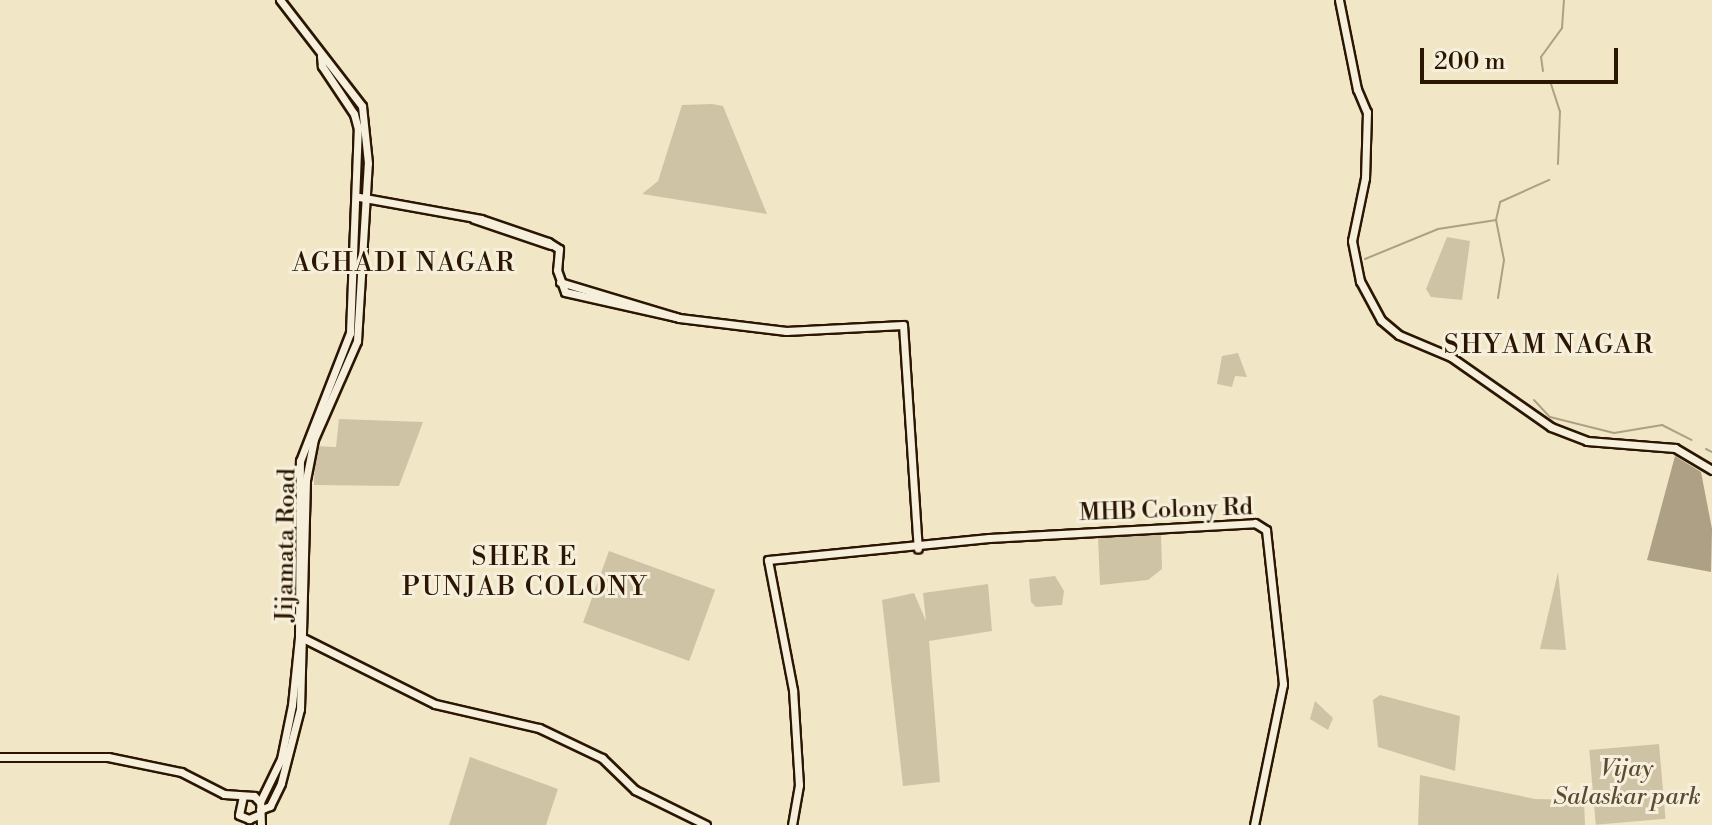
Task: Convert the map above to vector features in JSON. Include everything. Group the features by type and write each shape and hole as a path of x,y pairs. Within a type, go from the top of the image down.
{"street":[{"name":"Jijamata Road","path":"260,809 281,759 302,638 300,569 304,444 350,333 360,197 354,114 322,66 321,56 280,0"},
{"path":"1339,0 1357,89 1367,112 1365,178 1352,241 1367,301 1399,335 1451,357 1551,427 1587,441 1675,448 1712,470"},
{"path":"360,197 474,219 551,245 560,251 562,283 676,317 786,331 903,325 918,548"},
{"name":"MHB Colony Rd","path":"792,825 799,785 793,690 768,560 918,548 989,538 1261,525 1283,684 1254,825"},
{"path":"302,638 435,704 539,728 602,758 635,790 706,825"},
{"path":"0,757 108,757 181,772 224,794 254,796 260,809 261,825"},
{"path":"224,794 250,822 260,809"},
{"path":"238,811 243,796"}],"green space":[{"path":"682,105 723,106 767,214 642,194 658,181"},
{"path":"1447,237 1470,241 1462,300 1431,297 1426,289"},
{"path":"1238,353 1247,377 1235,376 1232,387 1217,384 1222,356"},
{"path":"339,419 423,422 399,486 314,485 315,446 336,447"},
{"path":"1161,532 1162,569 1148,580 1100,585 1098,537"},
{"path":"609,551 715,590 689,661 583,622"},
{"path":"1558,572 1566,650 1540,649"},
{"path":"1055,576 1064,591 1062,605 1036,607 1031,602 1029,579"},
{"path":"988,584 992,631 929,641 940,782 903,786 882,600 914,593 926,621 923,593"},
{"path":"1380,695 1460,716 1455,771 1378,747 1373,700"},
{"path":"1315,701 1333,718 1328,730 1310,719"},
{"name":"Vijay Salaskar park","path":"1659,744 1666,819 1596,825 1589,750"},
{"path":"470,757 558,789 546,825 449,825"},
{"path":"1420,775 1535,799 1584,800 1585,825 1418,825"}],"shaded area":[{"path":"1675,456 1701,472 1712,529 1711,572 1647,560"}],"waterway":[{"path":"1543,71 1541,57 1562,28 1564,0"},
{"path":"1550,81 1560,111 1558,164"},
{"path":"1498,298 1504,260 1496,220 1500,202 1549,180"},
{"path":"1365,259 1438,229 1496,220"},
{"path":"1534,400 1550,417 1614,433 1662,425 1691,440"},
{"path":"1706,449 1712,452"}],"district":[{"name":"AGHADI NAGAR","path":"404,264"},
{"name":"SHYAM NAGAR","path":"1549,346"},
{"name":"SHER E PUNJAB COLONY","path":"525,573"}]}
